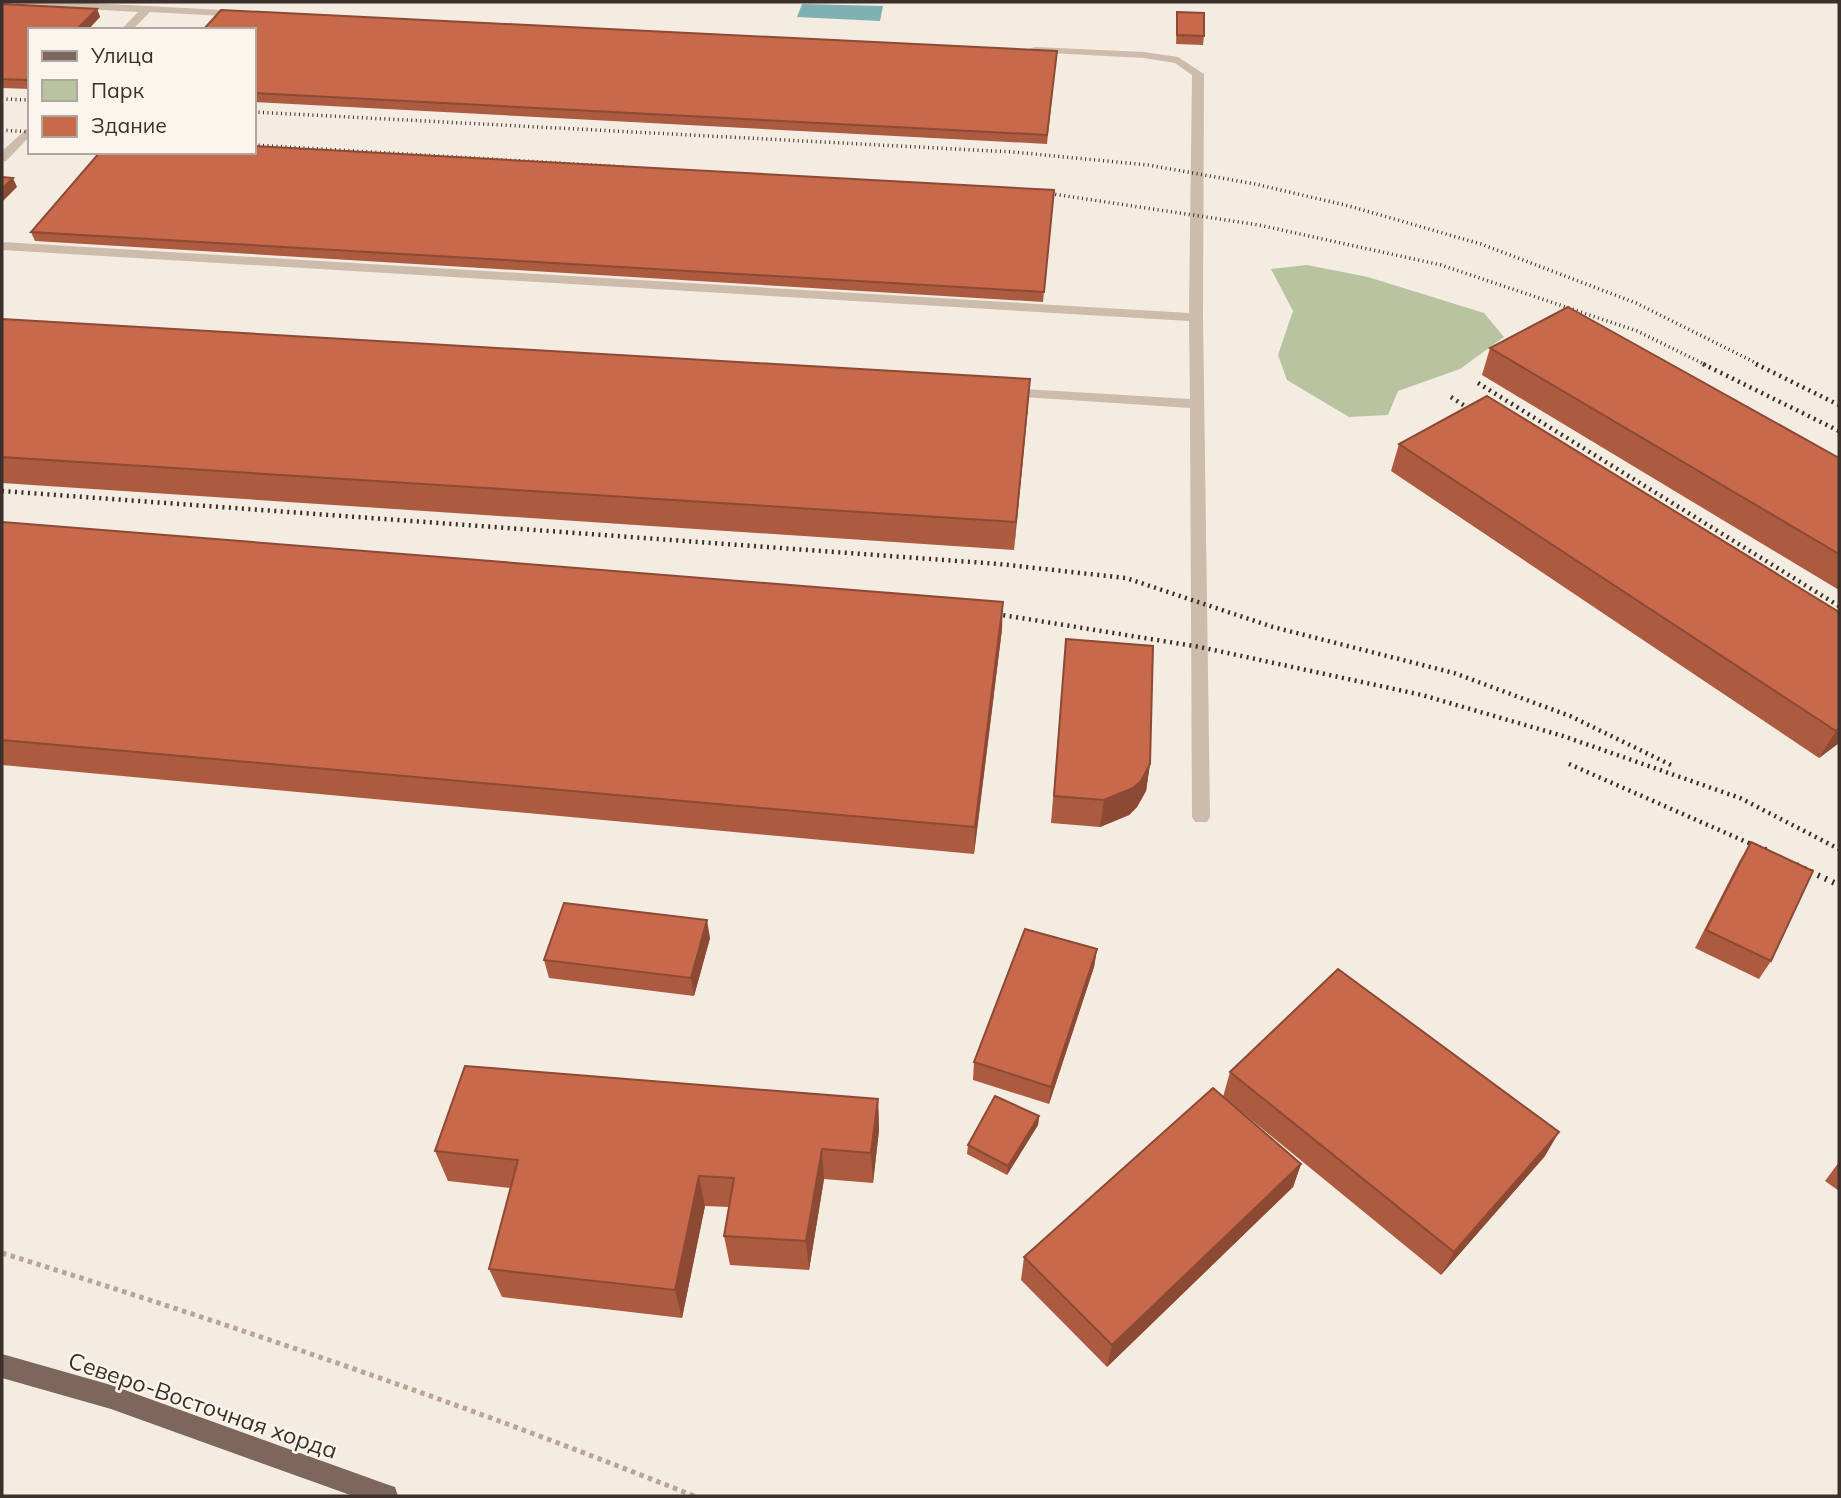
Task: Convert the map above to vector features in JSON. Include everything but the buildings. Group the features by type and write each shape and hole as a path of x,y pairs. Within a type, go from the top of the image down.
{"main road":[{"name":"Северо-Восточная хорда","path":"2,1366 111,1397 386,1496"}],"lane":[{"path":"19,2 257,15"},
{"path":"128,28 146,10"},
{"path":"1019,49 1144,55 1178,60 1198,74 1196,317 1201,817"},
{"path":"2,158 28,132"},
{"path":"2,246 1196,317"},
{"path":"989,390 1198,404"}],"path":[{"path":"2,1253 188,1310 600,1458 694,1496"}],"green space":[{"path":"1307,265 1368,277 1484,313 1504,337 1460,369 1398,391 1388,415 1349,417 1287,380 1278,355 1293,311 1271,269"}],"water":[{"path":"802,4 883,6 880,21 797,17"}],"railway":[{"path":"2,99 28,100"},
{"path":"256,112 1013,152 1148,165 1255,184 1349,206 1481,244 1636,303 1760,365"},
{"path":"2,130 28,132"},
{"path":"256,145 625,167"},
{"path":"1033,191 1259,225 1441,265 1637,331 1706,365"},
{"path":"1703,364 1839,431"},
{"path":"1756,364 1839,405"},
{"path":"1478,383 1839,606"},
{"path":"1451,397 1482,417"},
{"path":"2,491 999,564 1126,578 1273,627 1454,673 1570,716 1671,765"},
{"path":"984,612 1200,647 1422,695 1563,736 1740,798 1839,849"},
{"path":"1569,764 1767,851 1764,849"},
{"path":"1796,865 1839,885"}]}
